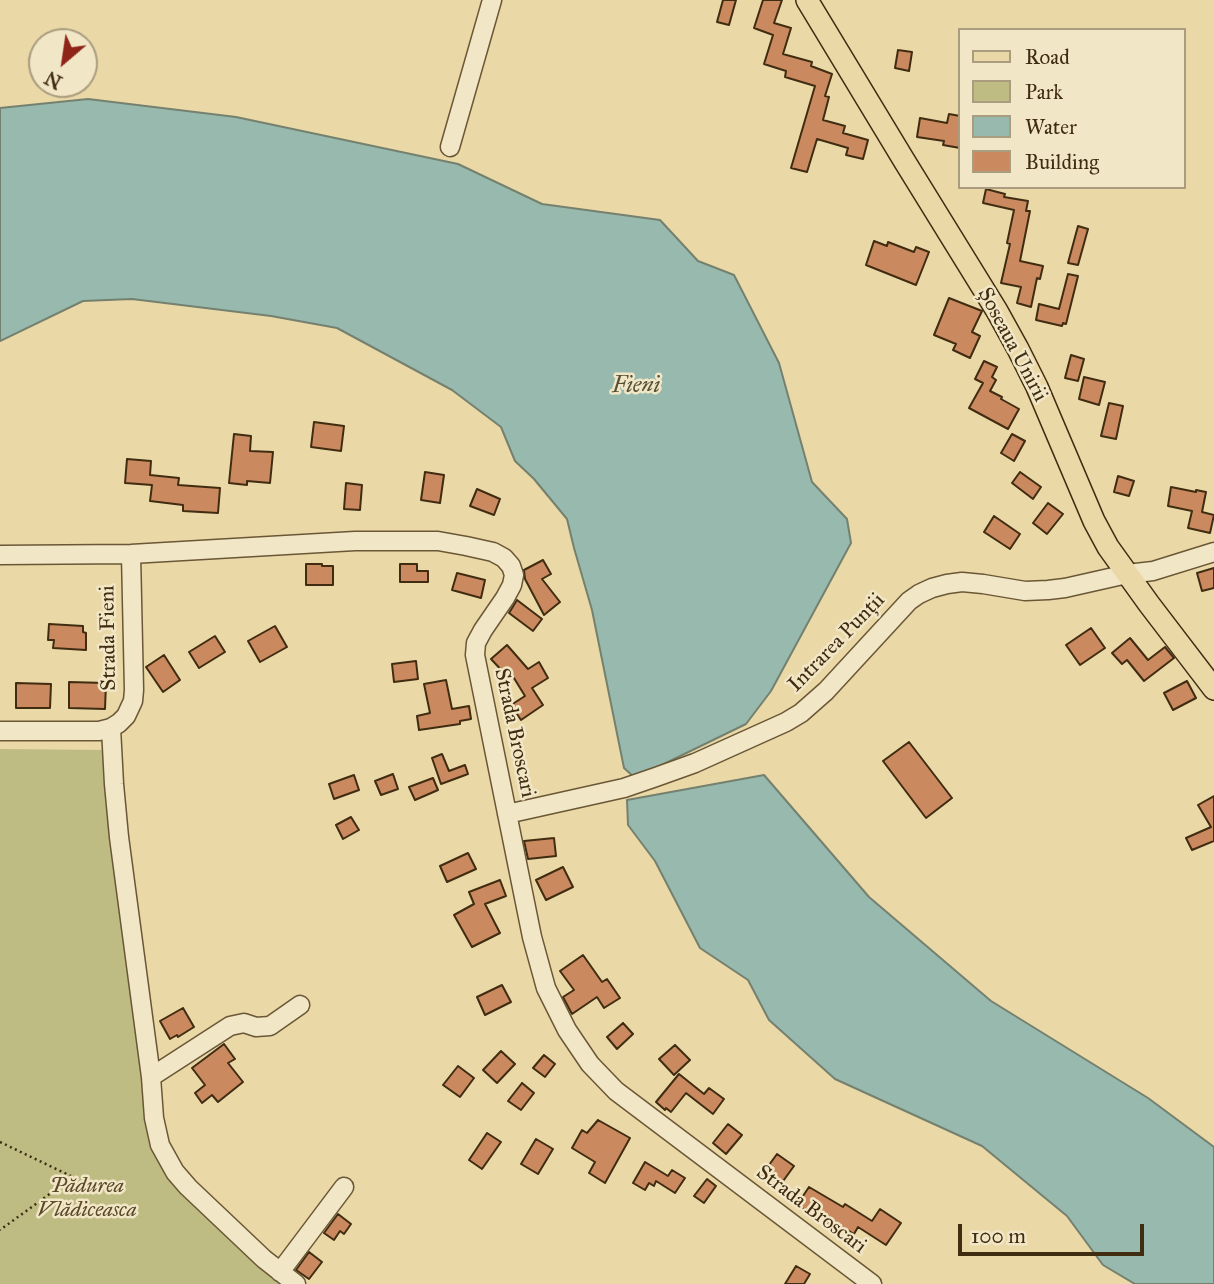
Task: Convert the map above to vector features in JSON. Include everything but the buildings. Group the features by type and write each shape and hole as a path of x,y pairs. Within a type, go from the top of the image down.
{"main road":[{"name":"Șoseaua Unirii","path":"807,0 997,311 1037,387 1094,522 1108,547 1214,689"}],"street":[{"path":"450,147 492,0"},
{"name":"Strada Broscari","path":"0,555 131,554 355,541 438,541 493,552 504,558 514,575 512,585 479,636 475,655 532,937 546,988 567,1030 590,1064 617,1091 872,1284"},
{"name":"Intrarea Punții","path":"507,814 624,788 695,763 786,722 826,691 909,601 932,588 962,582 1025,591 1048,590 1153,571 1214,552"},
{"name":"Strada Fieni","path":"111,728 125,716 133,701 131,554"},
{"path":"0,731 111,728 119,837 156,1134 175,1172 217,1217 296,1284"},
{"path":"151,1077 230,1027 244,1023 256,1027 270,1027 300,1005"},
{"path":"280,1272 344,1186"}],"path":[{"path":"0,1142 73,1177 0,1230"}],"green space":[{"name":"Pădurea Vlădiceasca","path":"0,749 105,750 155,1143 288,1284 0,1284"}],"water":[{"name":"Fieni","path":"88,99 236,117 458,164 542,204 660,220 698,261 734,275 779,363 812,482 847,519 851,543 771,691 746,724 635,778 624,768 592,610 567,519 534,479 515,461 501,427 452,390 337,328 271,316 132,299 83,301 0,341 0,108"},
{"path":"764,775 869,897 991,1001 1148,1098 1214,1147 1214,1284 1135,1284 1103,1265 1067,1216 982,1146 835,1079 769,1020 748,980 700,948 655,861 628,825 627,800"}]}
